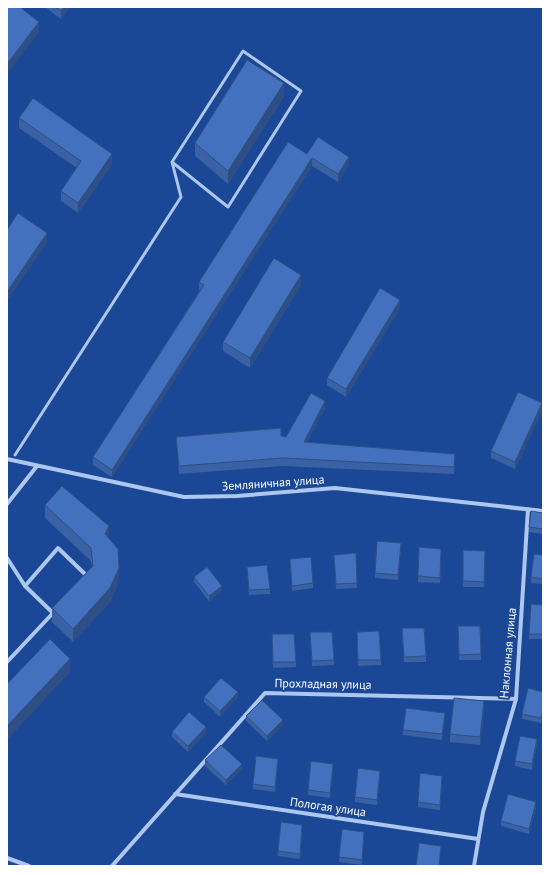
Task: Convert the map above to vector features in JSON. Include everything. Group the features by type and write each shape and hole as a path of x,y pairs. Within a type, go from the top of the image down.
{"street":[{"name":"Земляничная улица","path":"7,459 184,497 237,496 335,488 543,511"},
{"path":"7,504 37,466"},
{"name":"Наклонная улица","path":"474,866 483,812 516,699 528,509"},
{"path":"24,586 58,548 88,576 83,581"},
{"path":"7,558 24,586 53,613"},
{"path":"7,662 58,607"},
{"name":"Прохладная улица","path":"112,866 265,693 516,699"},
{"name":"Пологая улица","path":"175,794 478,839"},
{"path":"7,858 29,866"}],"lane":[{"path":"15,455 181,197 172,162 243,51 302,91 228,207 172,162"}],"building":[{"path":"7,7 20,7 39,22 7,64"},
{"path":"55,7 64,7 61,11"},
{"path":"247,60 284,83 228,171 195,143"},
{"path":"33,98 112,154 78,203 61,191 81,161 19,118"},
{"path":"318,137 349,157 338,174 312,158 112,470 93,457 204,285 199,282 288,142 307,154"},
{"path":"18,213 47,233 7,292 7,230"},
{"path":"274,258 301,275 250,358 223,342"},
{"path":"380,288 400,300 346,389 327,378"},
{"path":"518,392 542,403 515,462 491,451"},
{"path":"311,393 325,401 304,442 455,454 454,467 283,458 179,466 176,437 281,428 281,436 286,437"},
{"path":"62,486 109,526 105,534 118,549 119,568 110,588 73,629 52,608 93,566 91,548 45,505"},
{"path":"531,511 543,513 543,529 529,527"},
{"path":"377,541 401,543 398,575 375,573"},
{"path":"419,547 441,549 440,578 418,576"},
{"path":"463,550 485,551 484,582 463,581"},
{"path":"356,553 357,583 336,584 334,555"},
{"path":"534,554 543,555 543,579 531,577"},
{"path":"311,557 313,583 292,586 290,559"},
{"path":"267,565 270,589 249,590 247,567"},
{"path":"207,567 222,586 209,596 194,577"},
{"path":"531,604 543,605 543,634 529,634"},
{"path":"458,626 480,626 481,654 459,655"},
{"path":"402,628 424,628 426,656 404,657"},
{"path":"379,631 381,660 358,660 357,632"},
{"path":"310,632 332,632 334,660 312,661"},
{"path":"272,634 294,634 296,662 273,662"},
{"path":"50,639 70,659 7,726 7,684"},
{"path":"221,678 238,692 220,711 204,697"},
{"path":"528,688 543,692 543,711 541,718 522,714"},
{"path":"454,698 484,701 480,737 450,734"},
{"path":"262,700 283,720 267,736 246,716"},
{"path":"406,708 445,713 442,734 403,730"},
{"path":"189,712 206,727 188,746 172,732"},
{"path":"520,736 537,739 532,764 515,761"},
{"path":"221,745 242,764 226,780 205,760"},
{"path":"256,756 278,759 275,787 253,784"},
{"path":"311,761 333,764 330,793 308,790"},
{"path":"358,768 380,771 377,800 355,797"},
{"path":"420,773 442,776 440,805 418,802"},
{"path":"508,794 536,802 529,829 501,821"},
{"path":"281,822 302,825 300,854 278,851"},
{"path":"342,829 364,832 362,860 339,857"},
{"path":"419,843 441,846 439,866 416,866"}]}
